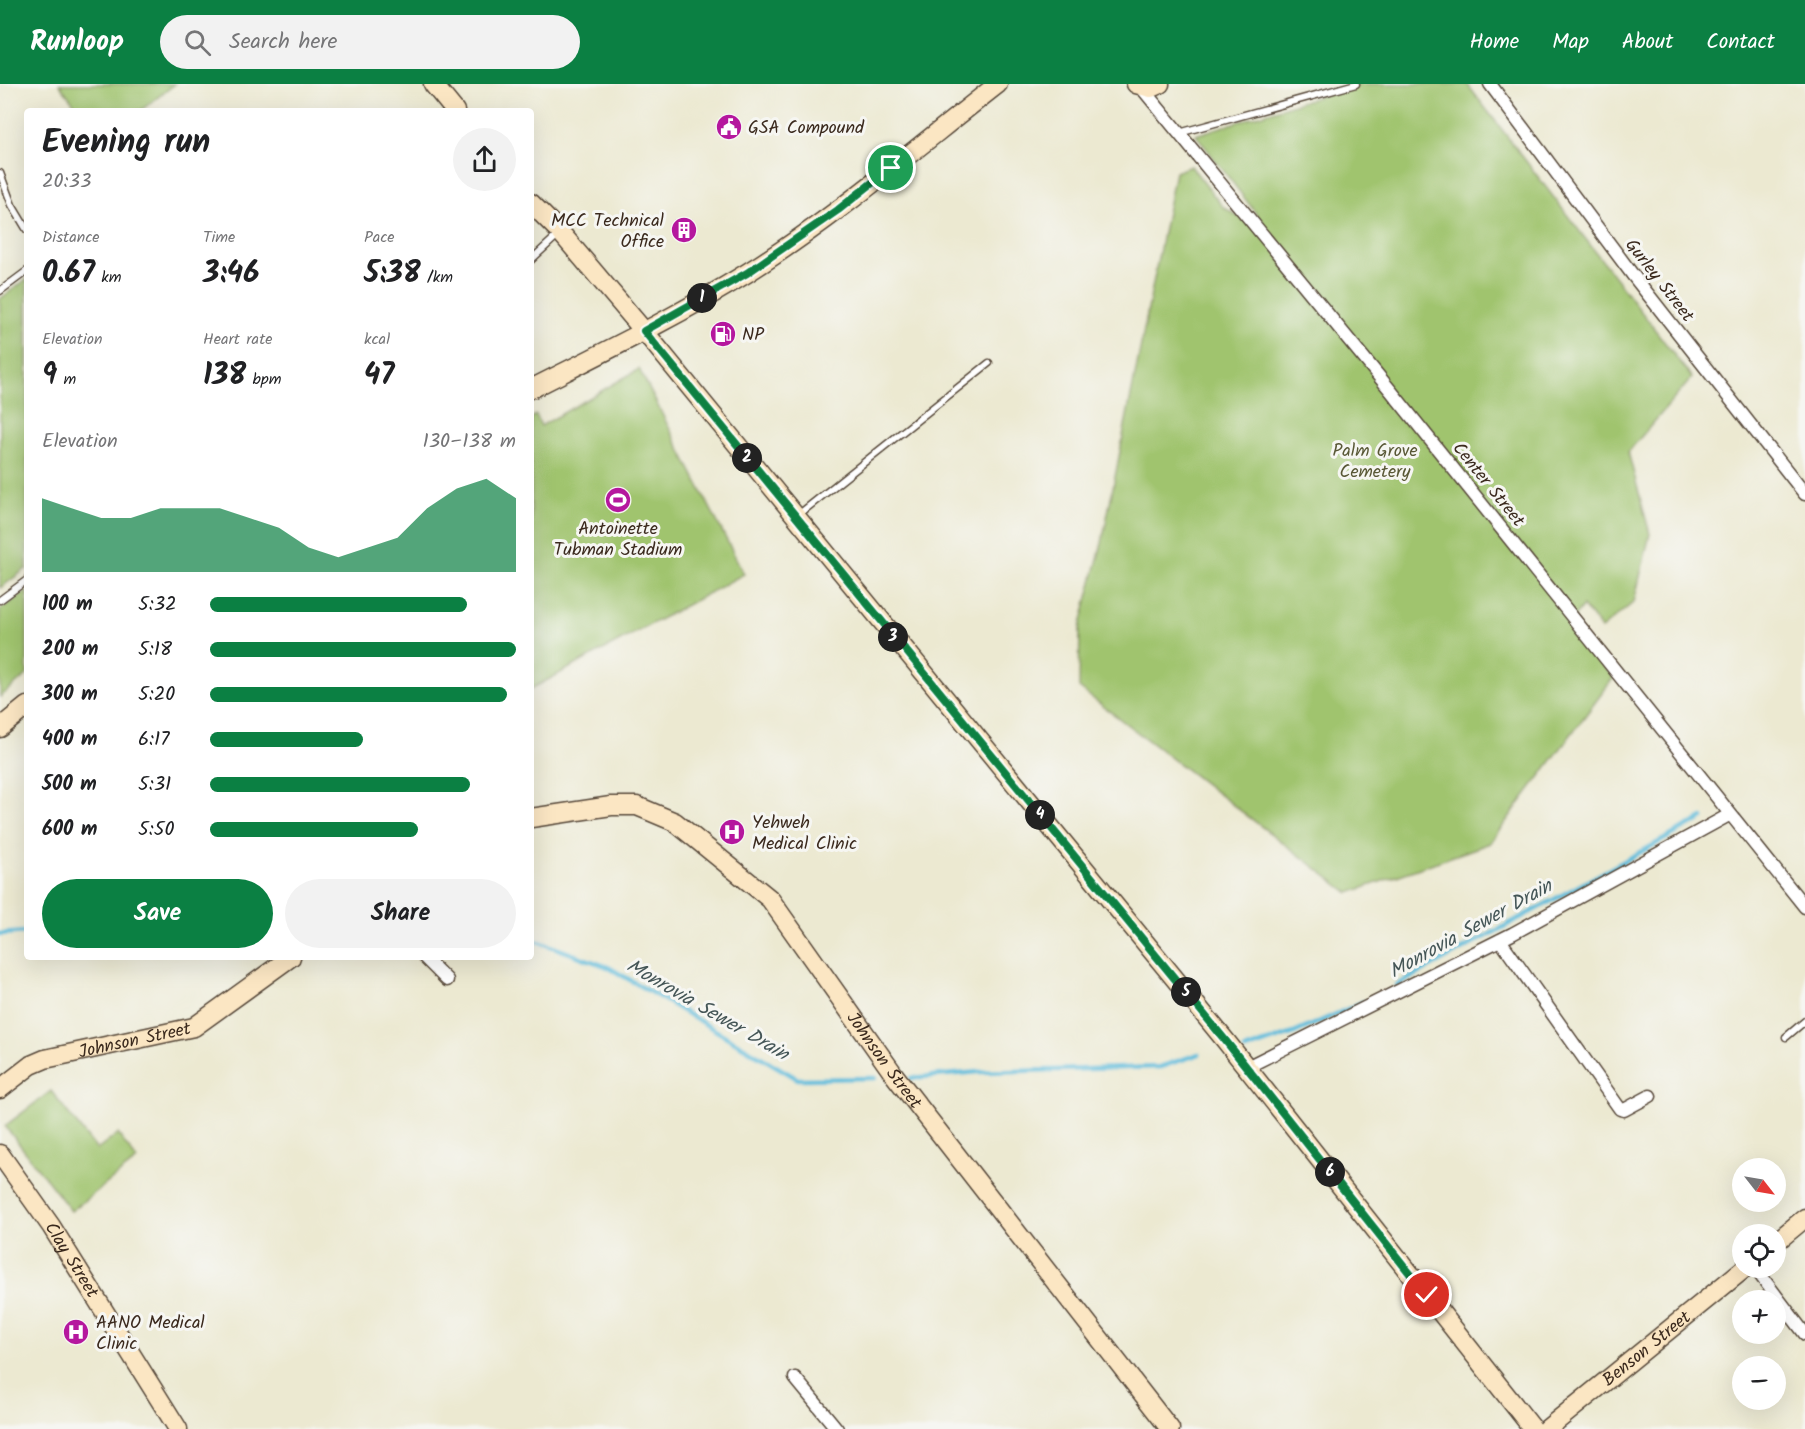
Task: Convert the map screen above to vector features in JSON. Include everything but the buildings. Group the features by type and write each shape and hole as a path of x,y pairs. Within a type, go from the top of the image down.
{"street":[{"path":"433,84 453,108"},
{"path":"534,387 644,331 747,273 838,210 998,84"},
{"path":"1139,85 1151,88 1160,84"},
{"name":"Gurley Street","path":"1490,84 1632,274 1805,494"},
{"name":"Center Street","path":"1139,85 1413,418 1805,907"},
{"path":"534,206 561,233 644,331 1247,1067 1533,1429"},
{"path":"0,728 24,708"},
{"name":"Johnson Street","path":"534,818 610,806 637,806 675,822 770,899 895,1076 1170,1429"},
{"path":"1247,1067 1500,940 1729,815"},
{"path":"1500,940 1620,1109 1624,1110 1650,1096"},
{"name":"Johnson Street","path":"0,1089 31,1065 45,1059 194,1027 287,960"},
{"path":"427,960 447,980"},
{"name":"Clay Street","path":"0,1154 51,1226 178,1429"},
{"path":"1786,1234 1805,1218"},
{"name":"Benson Street","path":"1547,1429 1732,1278"},
{"path":"1763,1278 1805,1334"},
{"path":"795,1378 837,1429"}],"lane":[{"path":"1178,133 1356,84"},
{"path":"0,173 12,205 24,225"},
{"path":"534,257 561,233"},
{"path":"0,291 24,273"},
{"path":"795,518 989,363"},
{"path":"0,600 24,582"},
{"path":"1786,1037 1805,1021"}],"green space":[{"path":"59,84 175,84 144,108 78,108"},
{"name":"Palm Grove Cemetery","path":"1358,84 1467,84 1692,378 1628,452 1650,534 1634,602 1601,629 1583,606 1574,617 1584,647 1614,677 1490,843 1349,893 1079,688 1080,628 1102,543 1175,172 1191,166 1222,206 1254,227 1262,221 1196,135"},
{"path":"24,281 24,570 0,588 0,299"},
{"name":"Antoinette Tubman Stadium","path":"639,369 744,574 534,687 534,416 536,415 541,426"},
{"path":"24,593 24,677 0,697 0,610"},
{"path":"51,1091 97,1150 118,1134 137,1160 71,1211 5,1126"}],"waterway":[{"name":"Monrovia Sewer Drain","path":"1397,985 1703,818"},
{"name":"Monrovia Sewer Drain","path":"0,934 24,932"},
{"name":"Monrovia Sewer Drain","path":"534,940 608,967 798,1079 875,1078"},
{"name":"Monrovia Sewer Drain","path":"1245,1050 1294,1033 1363,1002"},
{"name":"Monrovia Sewer Drain","path":"911,1078 979,1072 1160,1067 1199,1054"}],"place":[{"name":"GSA Compound","path":"729,127"},
{"name":"MCC Technical Office","path":"684,230"},
{"name":"NP","path":"723,334"},
{"name":"Antoinette Tubman Stadium","path":"618,500"},
{"name":"Yehweh Medical Clinic","path":"732,832"},
{"name":"AANO Medical Clinic","path":"76,1332"}],"route":[{"path":"891,168 838,210 747,273 644,331 1225,1040 1427,1295"}]}
